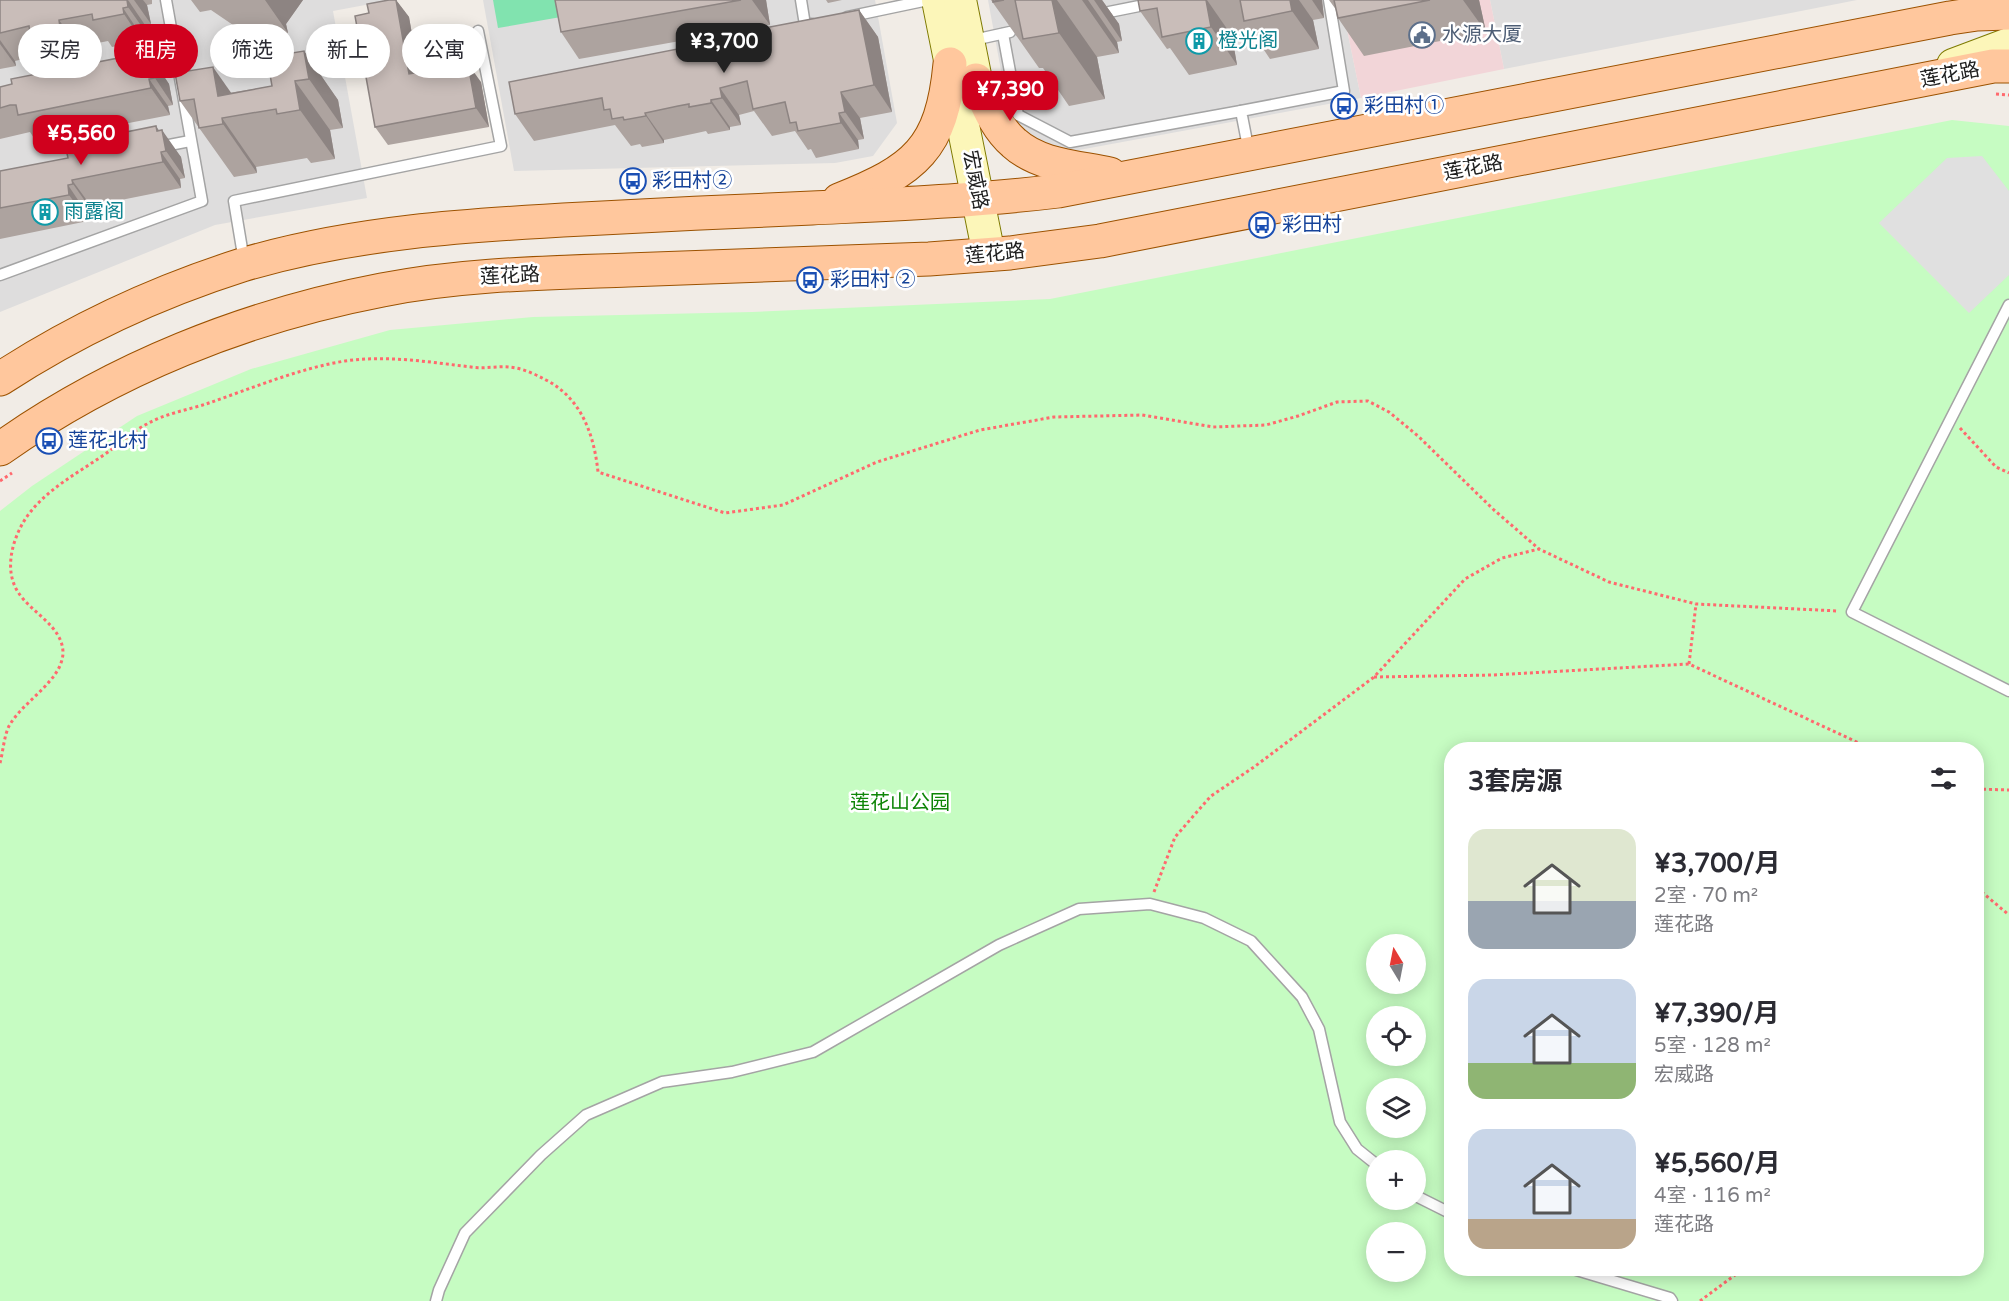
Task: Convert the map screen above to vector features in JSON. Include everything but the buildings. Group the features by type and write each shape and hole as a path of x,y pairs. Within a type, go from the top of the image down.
{"main road":[{"path":"0,379 68,338 138,304 244,265 373,236 426,229 534,221 989,199 1058,191 1950,18 2009,13"},
{"path":"821,207 868,189 894,176 920,154 927,146 935,129 948,88 965,62 1000,126 1012,142 1023,151 1063,165 1129,179"},
{"name":"莲花路","path":"0,449 54,414 97,390 189,347 285,313 383,290 484,276 928,259 1000,254 1100,241 1993,66 2009,66"}],"street":[{"name":"宏威路","path":"938,0 965,62"},
{"name":"宏威路","path":"960,0 965,62 1000,254"},
{"path":"1908,83 2009,44"}],"lane":[{"path":"166,0 170,24"},
{"path":"801,0 805,26 928,0"},
{"path":"1092,16 1169,0"},
{"path":"1003,34 1018,116 1070,142 1344,91 1329,0"},
{"path":"965,62 1003,34 1025,29"},
{"path":"244,265 234,201 501,146 486,71"},
{"path":"0,275 202,201 179,78"},
{"path":"1241,111 1249,155"},
{"path":"145,149 190,141"},
{"path":"2009,305 1852,612 2009,691"},
{"path":"436,1301 465,1233 541,1155 586,1115 662,1082 732,1072 813,1052 999,945 1079,909 1150,904 1204,918 1251,941 1302,998 1319,1029 1340,1122 1357,1149 1366,1157"},
{"path":"1426,1201 1444,1211"},
{"path":"1596,1276 1670,1298 1672,1301"}],"path":[{"path":"0,763 8,727 26,704 47,685 59,670 63,653 57,633 18,592 12,574 10,560 15,540 28,515 60,483 147,423 293,375 345,361 397,358 476,368 510,367 533,373 559,387 578,406 596,452 598,472 725,513 783,506 877,462 980,430 1054,417 1142,416 1213,427 1266,425 1336,402 1368,401 1389,412 1418,436 1494,510 1539,549 1609,582 1696,604 1852,612"},
{"path":"1951,418 1996,467 2009,473"},
{"path":"1150,904 1175,837 1212,796 1374,677 1465,579 1502,558 1539,549"},
{"path":"1689,664 1696,604"},
{"path":"1374,677 1493,675 1689,664 1857,742"},
{"path":"1984,789 2009,790"},
{"path":"1984,894 2009,915"},
{"path":"1700,1301 1734,1276"}],"shaded area":[{"path":"0,0 392,0 333,11 335,24 306,24 306,78 345,78 367,198 215,225 0,312"},
{"path":"483,0 875,0 897,123 873,156 835,163 514,171"},
{"path":"988,0 1341,0 1361,98 1068,152 1037,141 1009,114"},
{"name":"水源大厦","path":"1341,0 1490,0 1504,69 1361,98"},
{"path":"1490,0 1857,0 1504,69"},
{"path":"1982,156 2009,191 2009,275 1969,313 1879,223 1947,158"}],"green space":[{"path":"493,0 576,0 578,14 498,28"},
{"name":"莲花山公园","path":"1952,120 2009,126 2009,1301 0,1301 0,511 32,486 137,416 251,369 390,330 533,317 752,312 1050,299"}],"place":[{"name":"水源大厦","path":"1422,35"},
{"name":"橙光阁","path":"1199,41"},
{"name":"彩田村①","path":"1344,106"},
{"name":"彩田村②","path":"633,181"},
{"name":"雨露阁","path":"45,212"},
{"name":"彩田村","path":"1262,225"},
{"name":"彩田村 ②","path":"810,280"},
{"name":"莲花北村","path":"49,441"}]}
